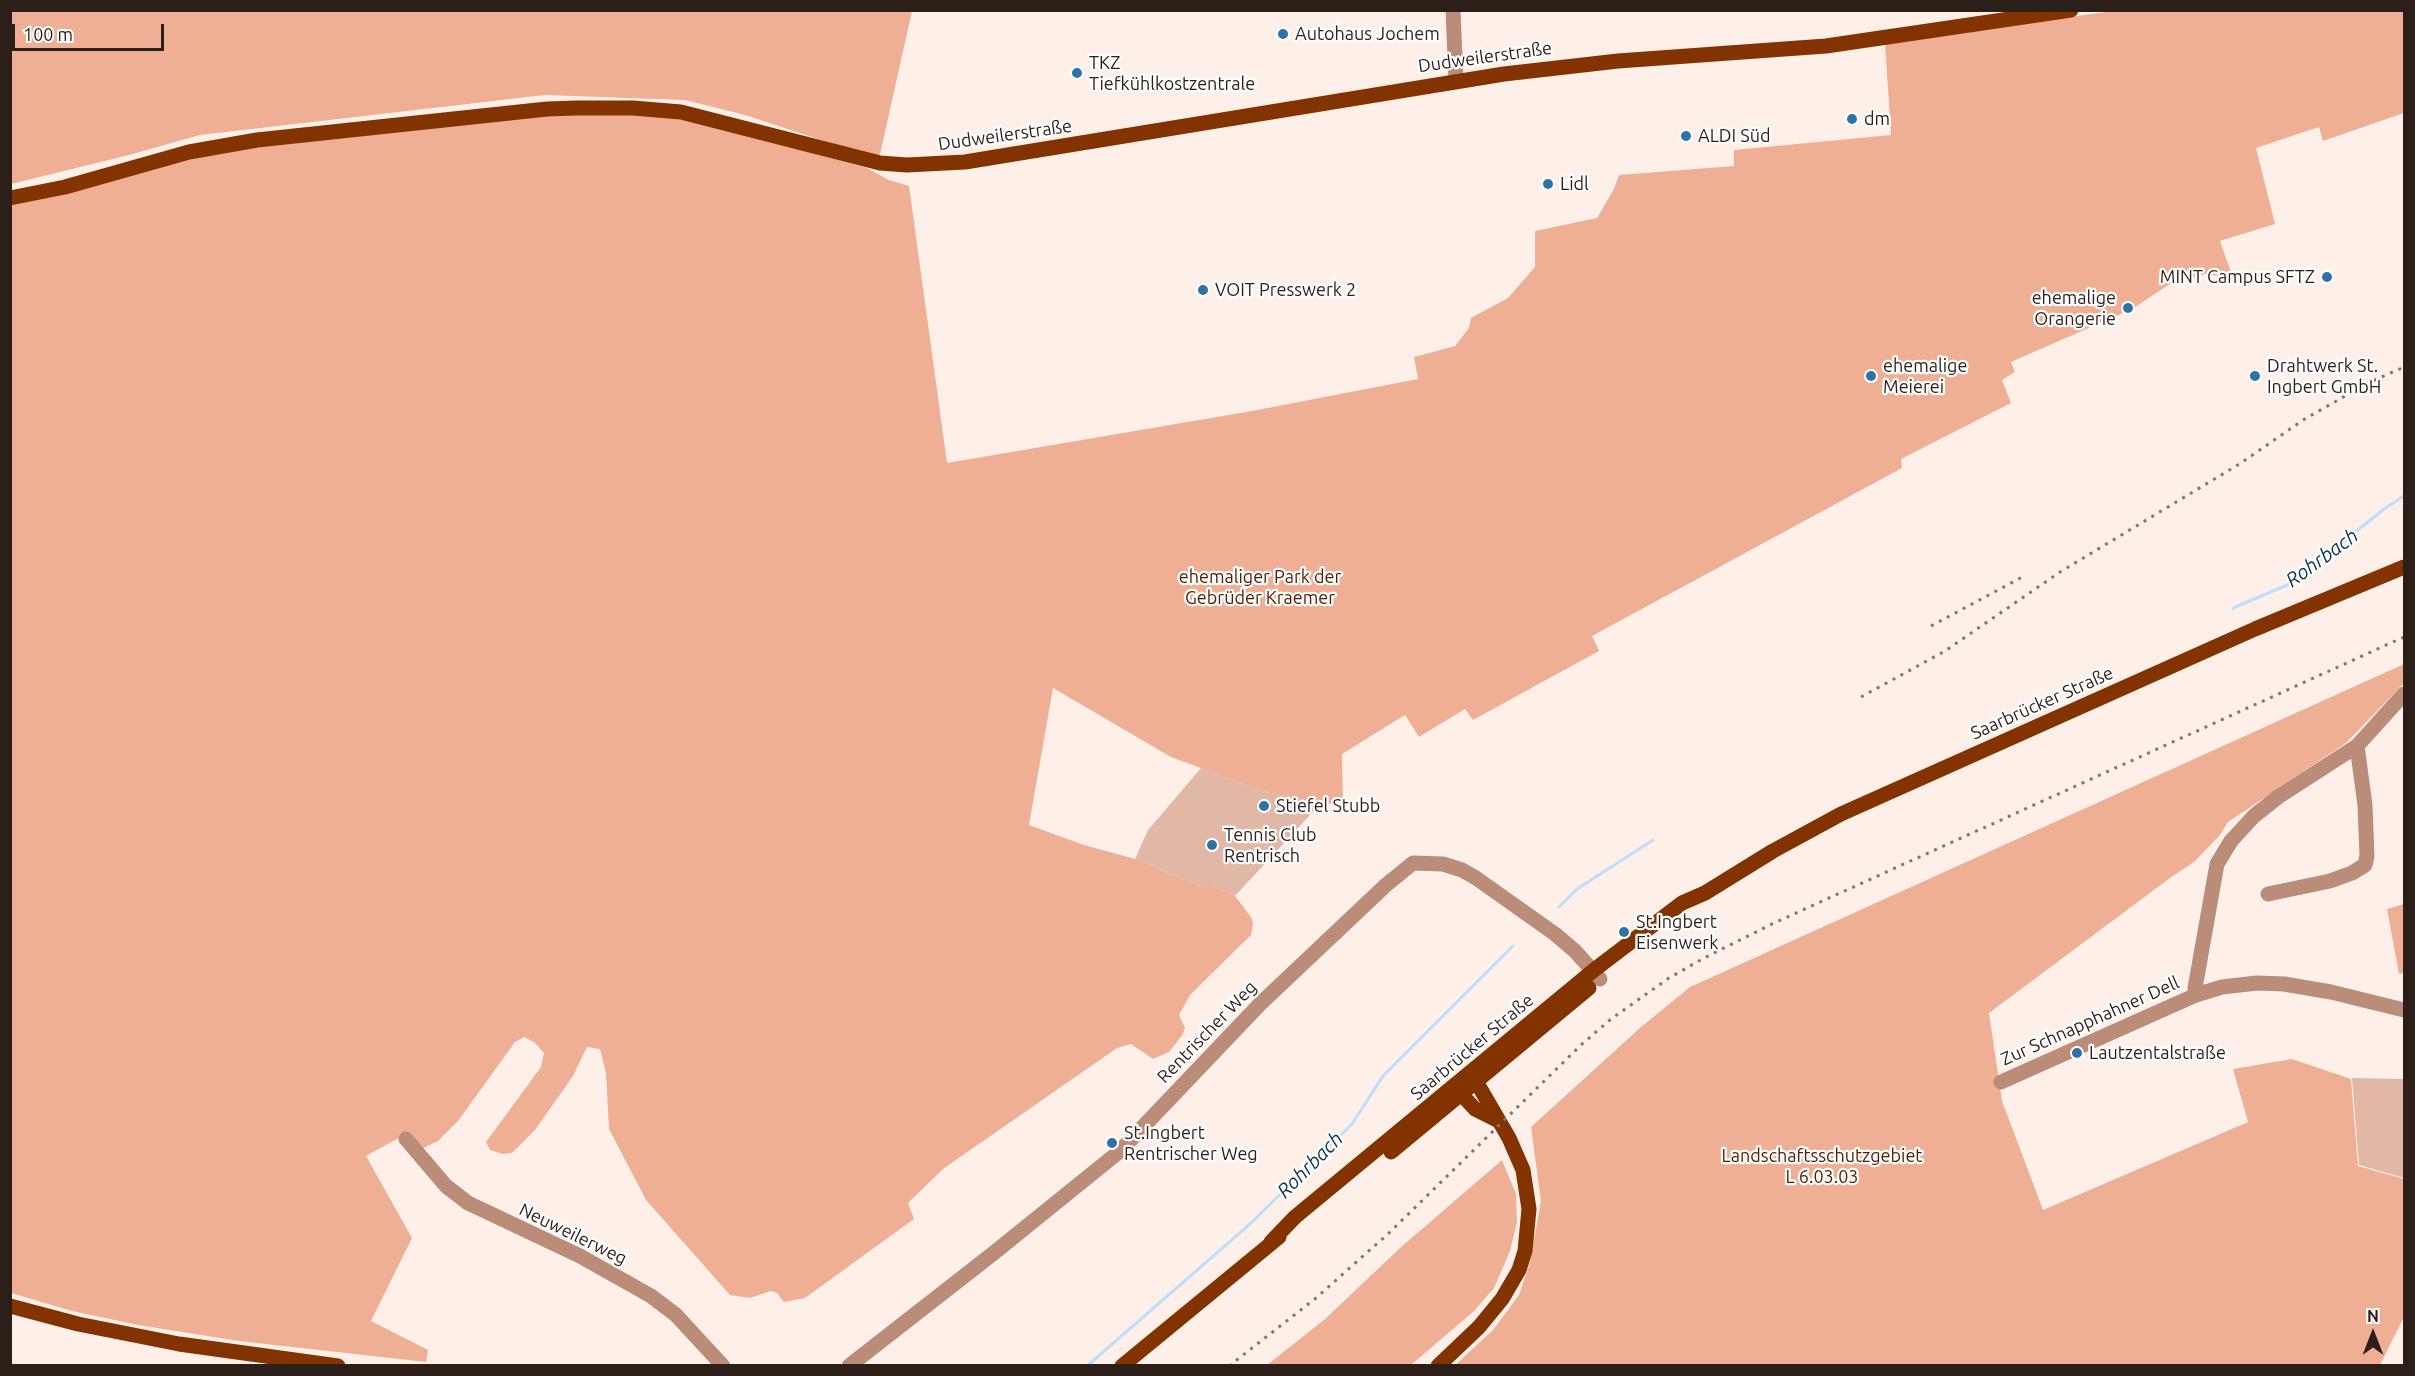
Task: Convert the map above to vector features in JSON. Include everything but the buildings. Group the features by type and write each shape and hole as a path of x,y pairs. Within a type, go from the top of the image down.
{"main road":[{"name":"Dudweilerstraße","path":"10,198 65,187 189,152 257,140 566,108 614,107 681,112 880,163 907,165 976,161 1557,66 1826,46 2071,10"},
{"name":"Saarbrücker Straße","path":"1122,1365 1272,1242 1300,1224 1682,903 1705,892 1773,850 1841,814 2255,629 2404,567"},
{"name":"Saarbrücker Straße","path":"1477,1083 1597,974"},
{"path":"1438,1365 1479,1327 1502,1299 1519,1270 1525,1251 1529,1209 1527,1190 1517,1154 1497,1120 1493,1107 1477,1083 1469,1080 1461,1089 1474,1109 1497,1120"},
{"path":"10,1306 78,1324 179,1344 338,1365"}],"street":[{"path":"1453,10 1456,81"},
{"path":"2268,894 2330,881 2352,873 2365,865 2367,856 2365,805 2357,746 2404,694"},
{"name":"Zur Schnapphahner Dell","path":"2196,995 2195,988 2212,888 2217,864 2222,854 2254,816 2296,783 2357,746"},
{"name":"Rentrischer Weg","path":"849,1365 1120,1151 1260,1004 1386,885 1413,863 1443,864 1462,870 1476,878 1555,934 1597,974"},
{"name":"Zur Schnapphahner Dell","path":"2001,1082 2196,995 2222,987 2257,983 2284,984 2331,992 2404,1010"},
{"name":"Neuweilerweg","path":"406,1139 446,1186 468,1203 580,1256 651,1296 676,1315 723,1365"}],"shaded area":[{"name":"Tennis Club Rentrisch","path":"1201,768 1266,792 1321,803 1235,896 1213,886 1200,886 1135,859 1148,830"},
{"path":"2352,1078 2404,1079 2404,1178 2359,1165"}],"green space":[{"name":"ehemaliger Park der Gebrüder Kraemer","path":"2120,10 2404,11 2404,113 2323,141 2319,127 2256,148 2275,224 2220,241 2233,278 2205,274 2170,284 2132,309 2011,362 2015,372 2002,380 2011,403 1901,459 1902,468 1592,636 1599,651 1473,720 1465,709 1419,737 1405,715 1342,754 1343,805 1266,792 1171,757 1053,688 1029,825 1084,845 1135,859 1200,886 1213,886 1235,896 1251,917 1253,924 1251,935 1190,995 1179,1015 1185,1028 1183,1034 1169,1052 1153,1059 1131,1044 1117,1048 943,1169 908,1203 914,1219 805,1298 784,1302 777,1293 771,1291 750,1298 730,1295 646,1200 609,1129 606,1073 600,1049 587,1047 573,1076 535,1130 512,1153 503,1154 490,1150 486,1142 541,1067 544,1053 534,1042 524,1037 515,1042 458,1121 438,1141 423,1148 408,1133 366,1156 412,1238 371,1321 428,1350 426,1362 239,1341 138,1325 72,1311 11,1293 11,204 176,162 258,146 566,113 661,116 716,126 867,168 889,180 909,186 947,463 1252,411 1418,379 1414,357 1455,346 1469,328 1471,318 1508,298 1535,267 1535,231 1597,218 1614,189 1619,175 1734,166 1734,150 1891,135 1885,43"},
{"path":"10,11 912,11 879,159 745,115 685,100 545,95 200,135 11,184"},
{"name":"Landschaftsschutzgebiet L 6.03.03","path":"2404,664 2404,683 2346,743 2228,822 2220,835 2194,862 1989,1013 2002,1101 2043,1210 2248,1122 2233,1069 2292,1059 2351,1079 2358,1166 2404,1179 2404,1317 2380,1365 1454,1366 1493,1330 1519,1295 1530,1263 1541,1201 1531,1127 1641,1027 1690,987"},
{"path":"2404,904 2404,973 2399,974 2387,909"},
{"path":"1502,1160 1516,1194 1517,1222 1510,1251 1494,1288 1474,1311 1411,1365 1267,1365 1325,1319 1400,1248"}],"waterway":[{"name":"Rohrbach","path":"2233,608 2292,583 2384,509 2404,496"},
{"name":"Rohrbach","path":"1559,907 1577,889 1653,840"},
{"name":"Rohrbach","path":"1087,1366 1250,1224 1352,1124 1383,1076 1513,946"}],"railway":[{"path":"1861,697 1945,651 2060,572 2241,463 2303,420 2368,383 2404,367"},
{"path":"1931,626 2026,575"},
{"path":"1229,1366 1316,1298 1389,1233 1581,1045 1611,1019 1669,978 1774,923 2404,637"}],"place":[{"name":"Autohaus Jochem","path":"1283,34"},
{"name":"TKZ Tiefkühlkostzentrale","path":"1077,73"},
{"name":"dm","path":"1852,119"},
{"name":"ALDI Süd","path":"1686,136"},
{"name":"Lidl","path":"1548,184"},
{"name":"MINT Campus SFTZ","path":"2327,277"},
{"name":"VOIT Presswerk 2","path":"1203,290"},
{"name":"ehemalige Orangerie","path":"2128,308"},
{"name":"ehemalige Meierei","path":"1871,376"},
{"name":"Drahtwerk St. Ingbert GmbH","path":"2255,376"},
{"name":"Stiefel Stubb","path":"1264,806"},
{"name":"Tennis Club Rentrisch","path":"1212,845"},
{"name":"St.Ingbert Eisenwerk","path":"1624,932"},
{"name":"Lautzentalstraße","path":"2077,1053"},
{"name":"St.Ingbert Rentrischer Weg","path":"1112,1143"}]}
